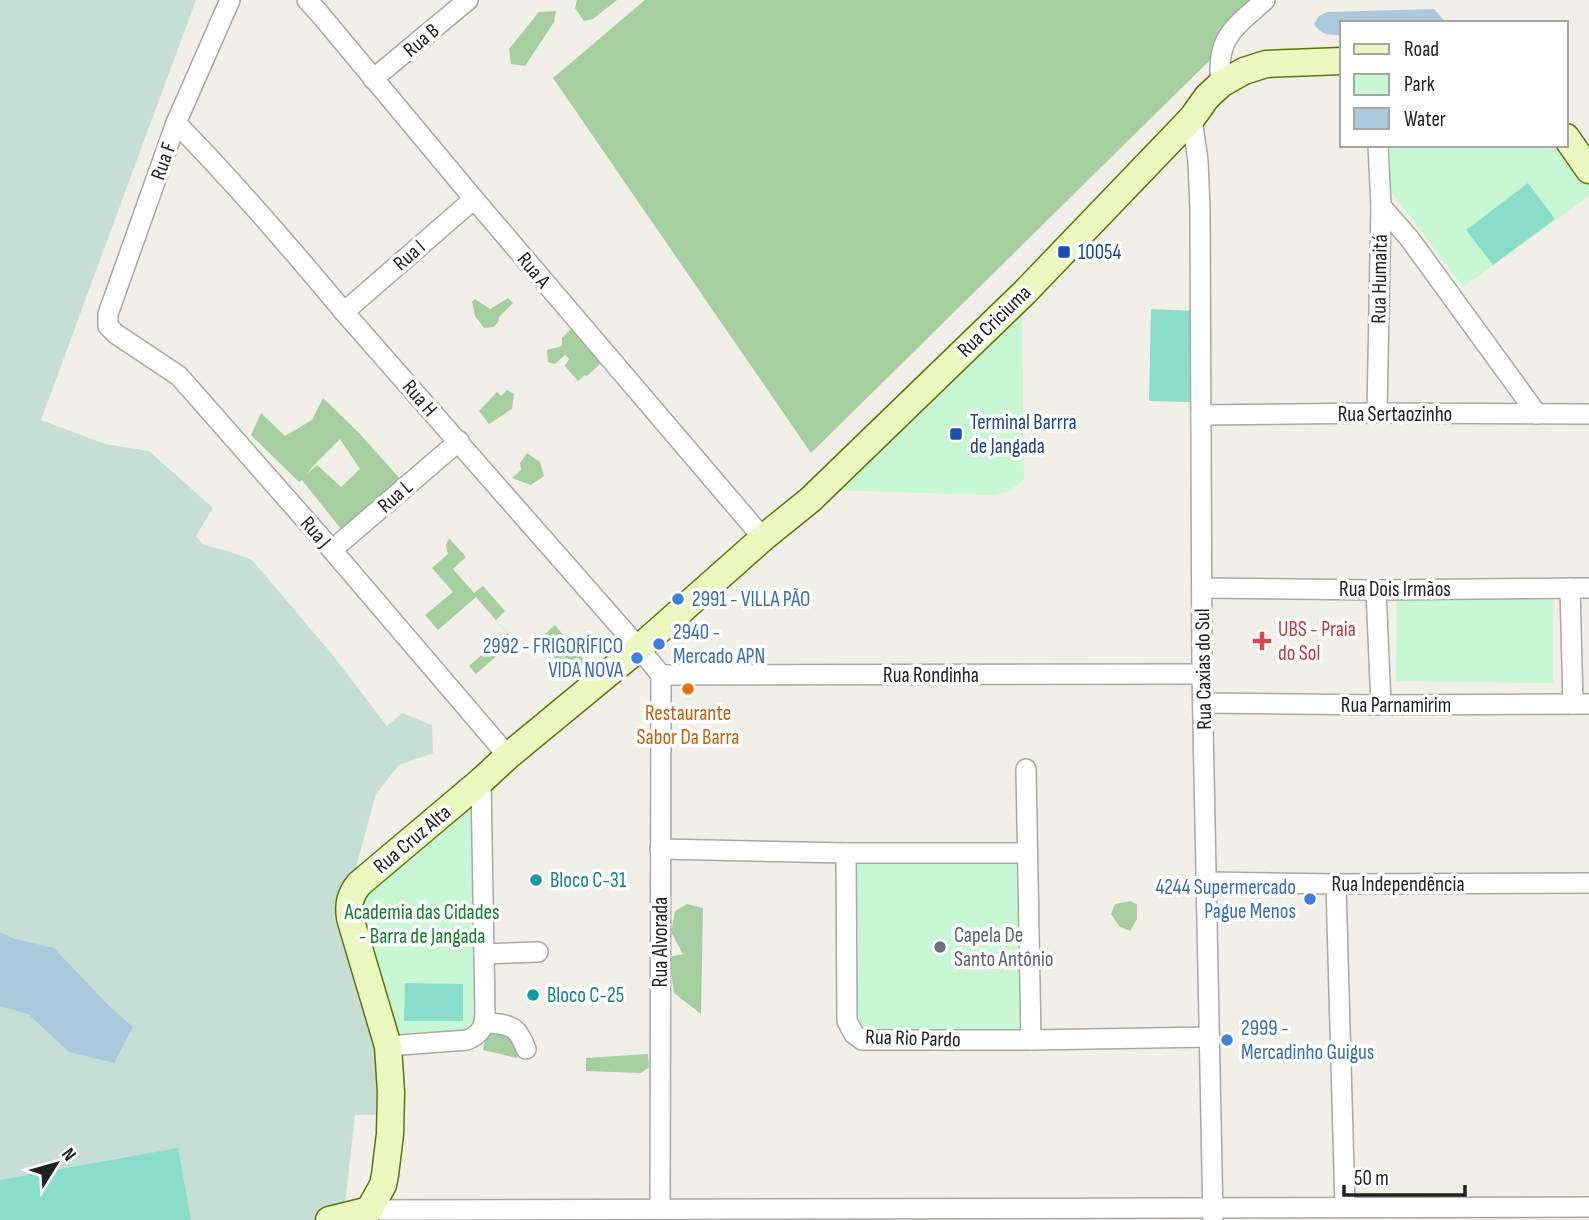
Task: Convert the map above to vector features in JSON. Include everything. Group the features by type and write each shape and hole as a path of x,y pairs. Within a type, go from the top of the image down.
{"main road":[{"name":"Rua Criciuma","path":"661,630 763,538 810,500 1025,292 1192,118 1207,97 1221,84 1244,71 1266,64 1340,61"},
{"path":"1568,140 1589,170"},
{"name":"Rua Cruz Alta","path":"369,1210 383,1185 389,1144 391,1092 388,1046 350,918 350,899 359,884 661,630"},
{"path":"329,1220 369,1210"}],"street":[{"name":"Rua F","path":"108,326 108,314 176,123 230,0"},
{"name":"Rua A","path":"307,0 763,538"},
{"name":"Rua B","path":"373,79 468,0"},
{"path":"1221,84 1219,66 1222,47 1232,30 1265,0"},
{"name":"Rua Caxias do Sul","path":"1192,118 1198,161 1200,209 1202,674 1213,1214"},
{"name":"Rua H","path":"176,123 222,170 639,648 660,676"},
{"name":"Rua Humaitá","path":"1377,414 1381,206 1378,147"},
{"name":"Rua I","path":"344,312 474,199"},
{"path":"1381,206 1409,238 1537,414"},
{"name":"Rua J","path":"108,326 179,376 508,756"},
{"name":"Rua Sertaozinho","path":"1201,415 1589,414"},
{"name":"Rua L","path":"332,550 459,441"},
{"name":"Rua Dois Irmãos","path":"1202,588 1580,588"},
{"path":"1580,588 1581,704"},
{"path":"1376,590 1381,705"},
{"name":"Rua Rondinha","path":"660,676 1202,674"},
{"name":"Rua Alvorada","path":"660,676 660,849 667,1213"},
{"name":"Rua Parnamirim","path":"1203,702 1581,704"},
{"path":"1026,769 1031,1040"},
{"path":"388,1046 467,1040 482,1030 485,1022 481,781"},
{"path":"660,849 1027,853"},
{"name":"Rua Rio Pardo","path":"846,853 847,1021 854,1034 862,1040 1210,1037"},
{"name":"Rua Independência","path":"1207,882 1589,883"},
{"path":"1336,884 1345,1208"},
{"path":"484,954 538,952"},
{"path":"485,1022 512,1027 520,1033 526,1049"},
{"path":"369,1210 1213,1214 1345,1208 1589,1207"}],"green space":[{"path":"577,0 617,0 593,19 584,21 575,8"},
{"path":"645,0 1271,0 811,453 553,78"},
{"path":"556,11 554,22 525,66 511,64 509,49 539,12"},
{"path":"1568,146 1589,158 1589,196 1463,287 1390,190 1390,147"},
{"path":"1528,183 1555,219 1493,265 1466,230"},
{"path":"508,298 513,303 499,317 494,327 484,328 475,316 472,302 475,299 490,309"},
{"name":"Terminal Barrra de Jangada","path":"1022,304 1024,480 1008,492 989,495 831,490"},
{"path":"1151,309 1195,311 1192,402 1149,401"},
{"path":"576,324 601,363 578,381 565,366 569,359 565,355 555,364 548,362 547,350 562,346 562,338"},
{"path":"507,390 514,394 512,409 489,424 479,411 497,392 501,396"},
{"path":"323,398 402,481 345,534 302,480 299,482 251,435 261,413 285,436 312,420","holes":["340,439 360,469 341,487 317,465 307,474"]},
{"path":"527,453 540,462 544,476 531,485 512,478 521,470 520,463"},
{"path":"449,538 466,557 453,569 474,593 483,586 505,611 496,620 514,641 476,674 469,666 507,633 476,597 438,630 425,615 453,592 432,568 448,554 446,545"},
{"path":"1397,594 1553,597 1553,683 1396,681"},
{"path":"555,625 587,664 573,681 539,639"},
{"name":"Academia das Cidades - Barra de Jangada","path":"494,776 485,1039 389,1045 352,904"},
{"path":"846,853 1027,853 1031,1040 854,1034"},
{"path":"1130,901 1137,904 1137,919 1130,931 1119,926 1111,914 1115,904"},
{"path":"687,904 703,908 701,1014 674,993 669,957 683,954 671,932 675,911"},
{"path":"405,983 463,984 463,1021 404,1021"},
{"path":"488,1028 510,1035 517,1058 483,1050"},
{"path":"648,1054 649,1067 641,1073 586,1071 586,1058"},
{"path":"178,1148 191,1220 0,1220 0,1180"}],"shaded area":[{"path":"0,0 196,0 41,420 105,444 149,451 213,508 196,536 204,545 252,560 331,653 387,726 402,713 432,725 433,753 399,765 376,794 355,871 340,887 334,917 380,1067 378,1115 355,1115 345,1204 318,1220 0,1220"}],"water":[{"path":"1434,9 1444,20 1340,21 1340,35 1330,35 1323,33 1314,24 1319,16 1327,12"},
{"path":"0,932 15,939 54,948 110,1007 133,1027 114,1063 69,1052 28,1014 0,1006"}],"place":[{"name":"10054","path":"1064,252"},
{"name":"Terminal Barrra de Jangada","path":"956,434"},
{"name":"2991 - VILLA PÃO","path":"678,599"},
{"name":"UBS - Praia do Sol","path":"1262,641"},
{"name":"2940 - Mercado APN","path":"659,644"},
{"name":"2992 - FRIGORÍFICO VIDA NOVA","path":"637,658"},
{"name":"Restaurante Sabor Da Barra","path":"688,689"},
{"name":"Bloco C-31","path":"536,880"},
{"name":"4244 Supermercado Pague Menos","path":"1310,899"},
{"name":"Capela De Santo Antônio","path":"940,947"},
{"name":"Bloco C-25","path":"533,995"},
{"name":"2999 - Mercadinho Guigus","path":"1227,1040"}]}
